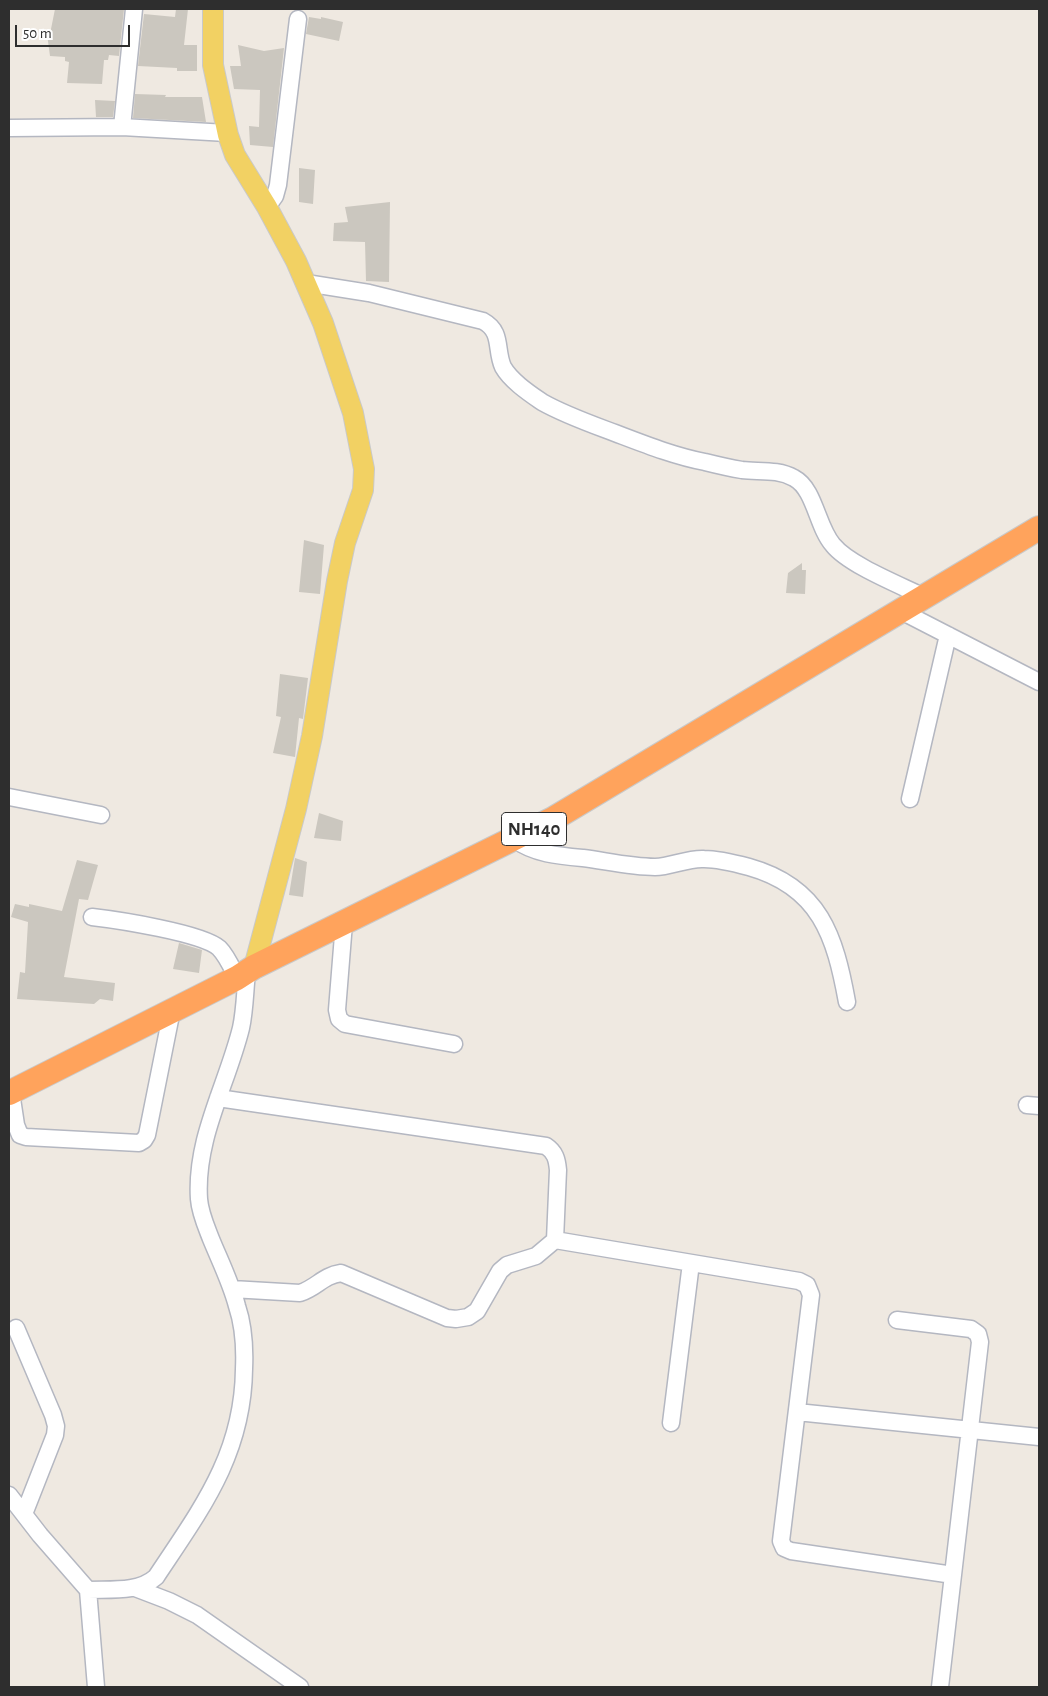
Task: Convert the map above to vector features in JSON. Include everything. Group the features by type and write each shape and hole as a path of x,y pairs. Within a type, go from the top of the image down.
{"highway":[{"name":"NH140","path":"10,1093 246,972 553,819 1039,528"}],"main road":[{"path":"213,9 213,65 227,133 235,155 267,207 296,262 323,323 353,413 362,452 364,481 359,504 345,543 337,581 312,736 296,809 246,972"}],"street":[{"path":"122,127 134,9"},
{"path":"267,207 275,196 278,185 298,19"},
{"path":"9,128 122,127 227,133"},
{"path":"306,284 369,292 483,321 495,330 499,355 508,373 542,402 577,419 696,461 742,470 771,472 794,478 802,484 809,494 820,526 835,548 848,558 924,597"},
{"path":"901,611 1039,682"},
{"path":"910,799 948,635"},
{"path":"9,797 101,815"},
{"path":"514,839 522,845 551,855 655,867 684,860 704,859 733,862 760,870 782,880 800,893 816,909 830,934 840,964 847,1002"},
{"path":"88,1590 135,1588 148,1583 156,1577 198,1514 226,1462 235,1438 243,1396 245,1344 238,1307 203,1219 199,1199 204,1140 241,1027 246,972 218,947 208,942 164,930 92,917"},
{"path":"344,923 337,1010 339,1019 345,1024 454,1044"},
{"path":"10,1093 20,1135 26,1137 139,1143 147,1136 172,1010"},
{"path":"218,1098 546,1146 552,1151 558,1170 555,1240 536,1256 507,1265 500,1271 476,1311 468,1317 447,1318 341,1272 330,1274 310,1290 300,1293 232,1290"},
{"path":"555,1240 799,1281 807,1285 811,1295 782,1541 784,1548 791,1551 953,1575"},
{"path":"671,1423 692,1263"},
{"path":"897,1320 972,1330 978,1334 980,1342 940,1687"},
{"path":"16,1328 56,1426 55,1435 24,1514"},
{"path":"797,1412 1039,1437"},
{"path":"9,1495 88,1590 96,1687"},
{"path":"135,1588 169,1600 196,1615 300,1687"}],"building":[{"path":"55,9 124,9 119,56 109,55 108,60 104,60 102,84 67,83 69,62 65,61 65,57 50,56 47,34 50,34"},
{"path":"176,9 188,9 184,45 197,45 197,71 177,71 177,68 138,66 144,14 175,17"},
{"path":"309,17 321,19 321,17 343,22 339,41 306,34"},
{"path":"238,45 264,51 284,48 273,147 250,145 249,126 259,127 260,90 234,89 230,66 241,66"},
{"path":"135,94 166,95 165,97 202,97 206,122 133,118"},
{"path":"95,100 115,101 113,117 96,117"},
{"path":"299,168 315,170 313,204 299,202"},
{"path":"390,202 389,282 366,281 365,242 333,241 334,223 348,222 345,207"},
{"path":"304,540 324,545 320,594 299,592"},
{"path":"802,563 802,570 806,570 805,594 786,593 788,573"},
{"path":"280,674 308,678 303,719 299,718 295,757 273,753 281,717 276,716"},
{"path":"319,813 343,821 341,841 314,838"},
{"path":"295,858 307,862 303,897 289,895"},
{"path":"77,860 98,865 88,900 79,899 64,977 115,983 113,1001 100,999 94,1004 17,999 20,972 25,973 28,922 11,917 15,904 29,907 29,904 62,911"},
{"path":"179,943 202,950 199,973 173,969"}]}
